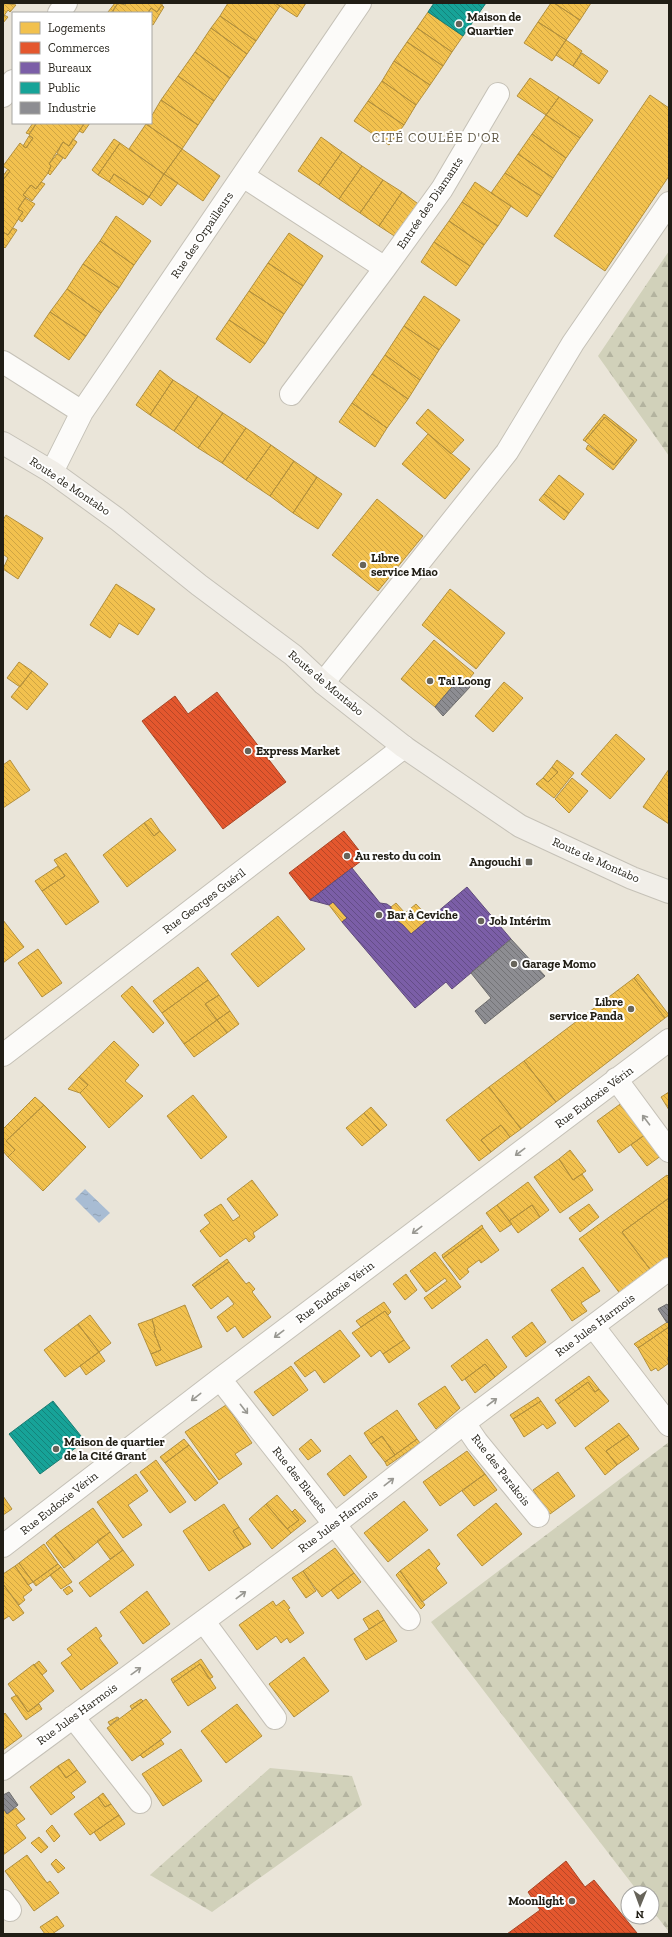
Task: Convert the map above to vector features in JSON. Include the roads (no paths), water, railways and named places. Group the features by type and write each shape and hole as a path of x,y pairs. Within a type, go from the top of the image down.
{"main road":[{"name":"Route de Montabo","path":"3,443 52,472 116,518 199,585 293,655 323,683 404,747 520,826 632,878 669,892"}],"street":[{"path":"60,12 66,3"},
{"name":"Rue des Orpailleurs","path":"52,472 82,412 360,3"},
{"path":"3,96 12,82"},
{"name":"Entrée des Diamants","path":"291,394 442,189 498,94"},
{"path":"243,176 385,268"},
{"path":"323,683 506,452 573,343 669,202"},
{"path":"3,362 82,412"},
{"name":"Rue Georges Guéril","path":"3,1055 404,747"},
{"name":"Rue Eudoxie Vérin","path":"3,1546 220,1379 669,1040"},
{"path":"616,1079 669,1151"},
{"name":"Rue Jules Harmois","path":"3,1769 204,1622 464,1423 669,1269"},
{"path":"594,1326 669,1425"},
{"name":"Rue des Bleuets","path":"220,1379 409,1619"},
{"name":"Rue des Parakois","path":"464,1423 477,1442 538,1516"},
{"path":"204,1622 275,1718"},
{"path":"73,1717 140,1802"}],"water":[{"path":"85,1189 110,1213 99,1223 75,1199"}],"place":[{"name":"Maison de Quartier","path":"459,24"},
{"name":"Libre service Miao","path":"363,565"},
{"name":"Tai Loong","path":"430,681"},
{"name":"Express Market","path":"248,751"},
{"name":"Au resto du coin","path":"347,856"},
{"name":"Angouchi","path":"529,862"},
{"name":"Bar à Ceviche","path":"379,915"},
{"name":"Job Intérim","path":"481,921"},
{"name":"Garage Momo","path":"514,964"},
{"name":"Libre service Panda","path":"631,1009"},
{"name":"Maison de quartier de la Cité Grant","path":"56,1449"},
{"name":"Moonlight","path":"572,1901"}],"district":[{"name":"CITÉ COULÉE D'OR","path":"436,137"}]}
